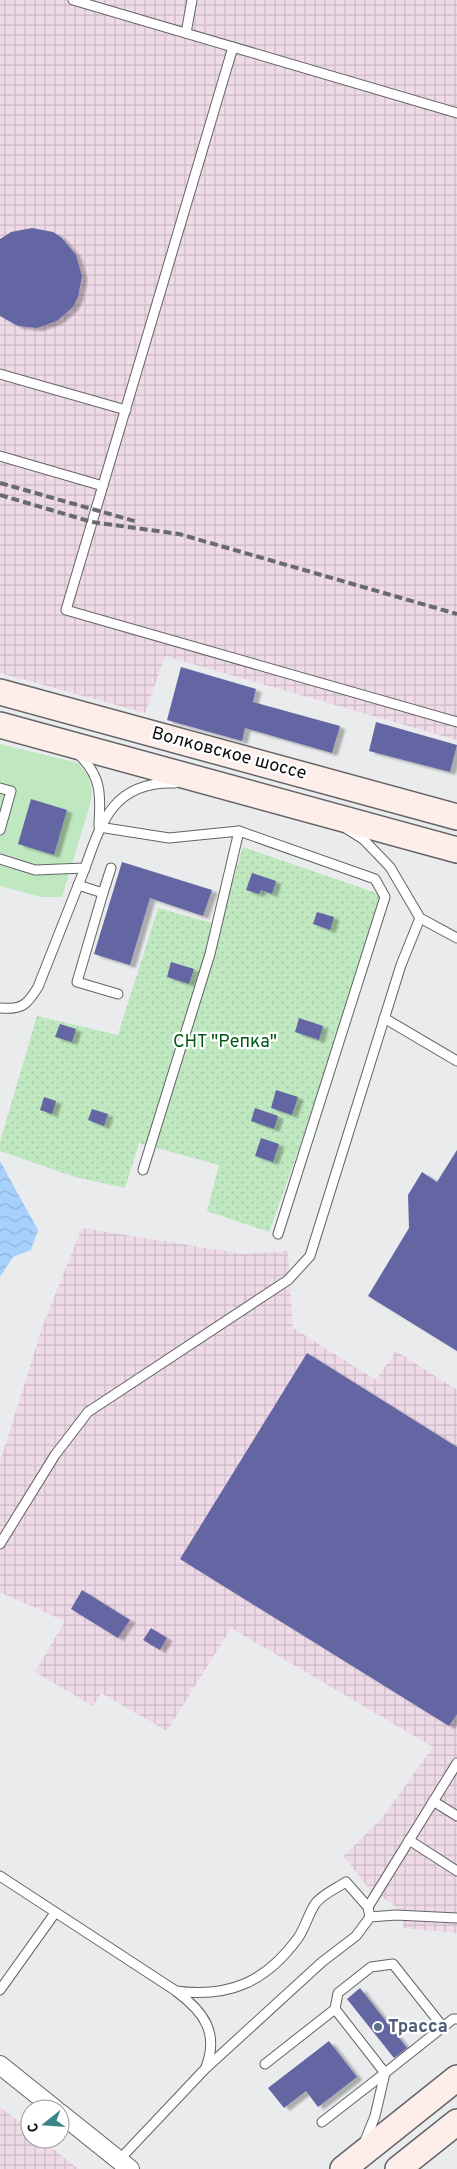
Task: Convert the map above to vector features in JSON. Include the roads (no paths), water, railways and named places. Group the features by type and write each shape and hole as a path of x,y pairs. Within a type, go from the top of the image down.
{"main road":[{"name":"Волковское шоссе","path":"0,692 457,817"},
{"name":"Волковское шоссе","path":"0,725 457,850"},
{"path":"350,2164 457,2078"},
{"path":"398,2169 457,2122"}],"street":[{"path":"0,2066 42,2099"},
{"path":"70,2121 125,2165"}],"lane":[{"path":"73,0 457,113"},
{"path":"186,33 192,0"},
{"path":"233,46 66,610 457,722"},
{"path":"0,374 126,410"},
{"path":"0,456 103,486"},
{"path":"0,1008 17,1009 29,1001 38,987 85,868 99,827 101,804 95,773 74,751 54,740"},
{"path":"99,827 121,797 145,786 168,783 219,784"},
{"path":"0,788 11,791 2,814 0,830"},
{"path":"320,812 363,839 390,867 420,918 457,938"},
{"path":"99,827 169,838 239,831 375,879 385,897 278,1234"},
{"path":"143,1170 210,954 239,831"},
{"path":"0,859 35,870 85,868"},
{"path":"111,868 77,982 118,994"},
{"path":"78,886 103,893"},
{"path":"0,1544 55,1455 88,1412 288,1280 310,1256 401,965 420,918"},
{"path":"384,1018 457,1061"},
{"path":"368,1906 457,1763"},
{"path":"433,1801 457,1816"},
{"path":"409,1840 457,1871"},
{"path":"0,1876 196,2006 211,2034 212,2050 205,2069"},
{"path":"125,2165 205,2069 322,1962 356,1936 370,1917 368,1906 346,1882 315,1903 299,1937 272,1969 242,1987 197,1994 176,1991"},
{"path":"0,1990 55,1913"},
{"path":"370,1917 396,1915 457,1918"},
{"path":"265,2064 335,2009 338,1993 371,1967 393,1964 443,2027"},
{"path":"335,2009 385,2072 376,2116 350,2164"},
{"path":"322,2122 443,2027 457,2019"}],"water":[{"path":"0,1161 38,1230 31,1250 13,1257 0,1277"}],"railway":[{"path":"0,483 138,522"},
{"path":"0,495 92,522 179,534 457,614"}],"place":[{"name":"Трасса","path":"378,2027"}],"park label":[{"name":"СНТ \"Репка\"","path":"225,1042"}]}
